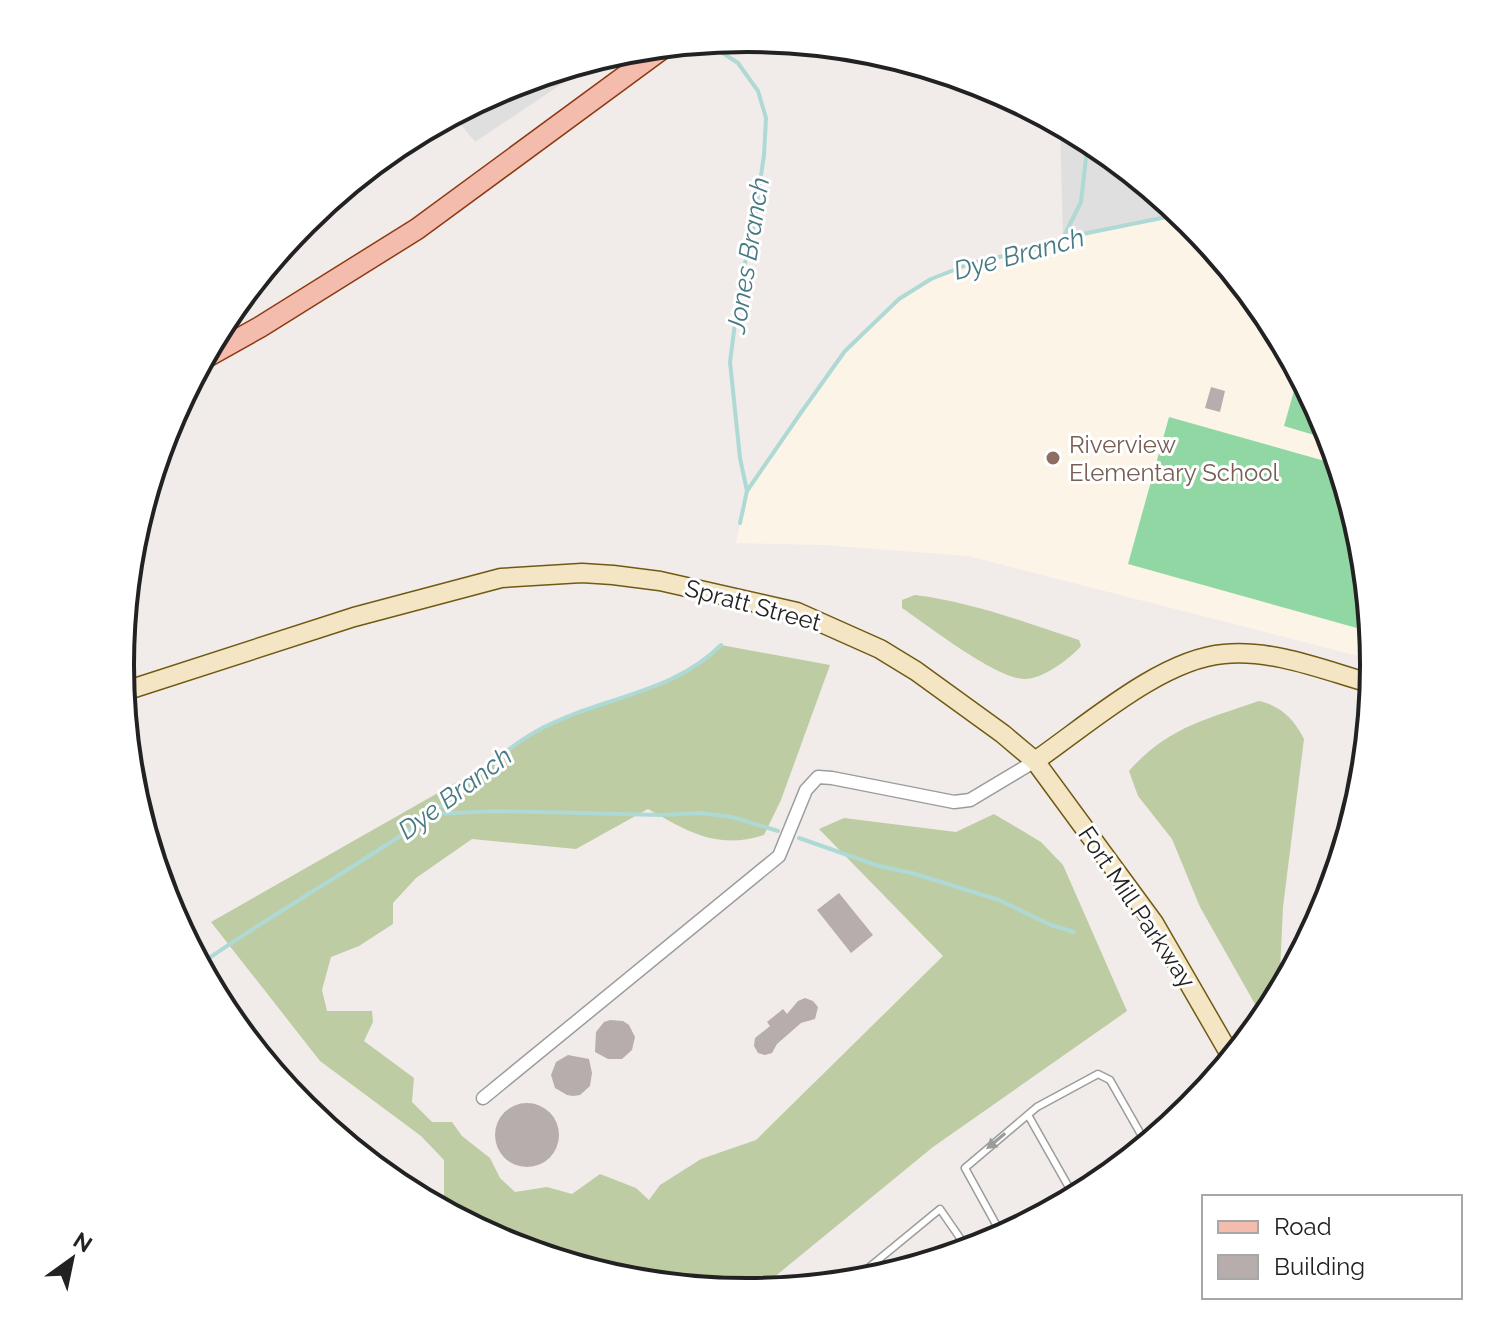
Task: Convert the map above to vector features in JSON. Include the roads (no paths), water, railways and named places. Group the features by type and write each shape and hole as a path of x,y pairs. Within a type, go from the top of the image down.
{"main road":[{"path":"223,348 417,229 646,61"},
{"name":"Spratt Street","path":"135,688 354,617 489,581 582,573 613,575 660,581 760,603 797,612 841,630 916,671 1035,761"},
{"path":"1035,761 1156,677 1194,660 1224,654 1261,655 1360,681"},
{"name":"Fort Mill Parkway","path":"1035,761 1154,923 1226,1048"}],"street":[{"path":"483,1098 779,856 806,790 818,777 954,802 970,800 1035,761"}],"lane":[{"path":"997,1225 965,1168 1037,1107 1098,1074 1110,1080 1141,1135"},
{"path":"1028,1115 1069,1188"},
{"path":"870,1266 940,1209 962,1240"}],"waterway":[{"name":"Jones Branch","path":"722,53 738,63 758,91 766,118 764,155 751,243 741,276 730,362 740,458 747,491"},
{"path":"1063,238 1081,202 1086,154"},
{"name":"Dye Branch","path":"740,523 747,491 800,414 845,351 899,299 931,279 972,263 1040,248 1063,238 1166,217"},
{"name":"Dye Branch","path":"209,958 415,826 503,754 535,732 680,675 721,645"},
{"path":"433,814 495,811 701,813 732,817 778,831"},
{"path":"799,838 879,866 999,900 1051,925 1074,932"}],"place":[{"name":"Riverview Elementary School","path":"1053,458"}]}
